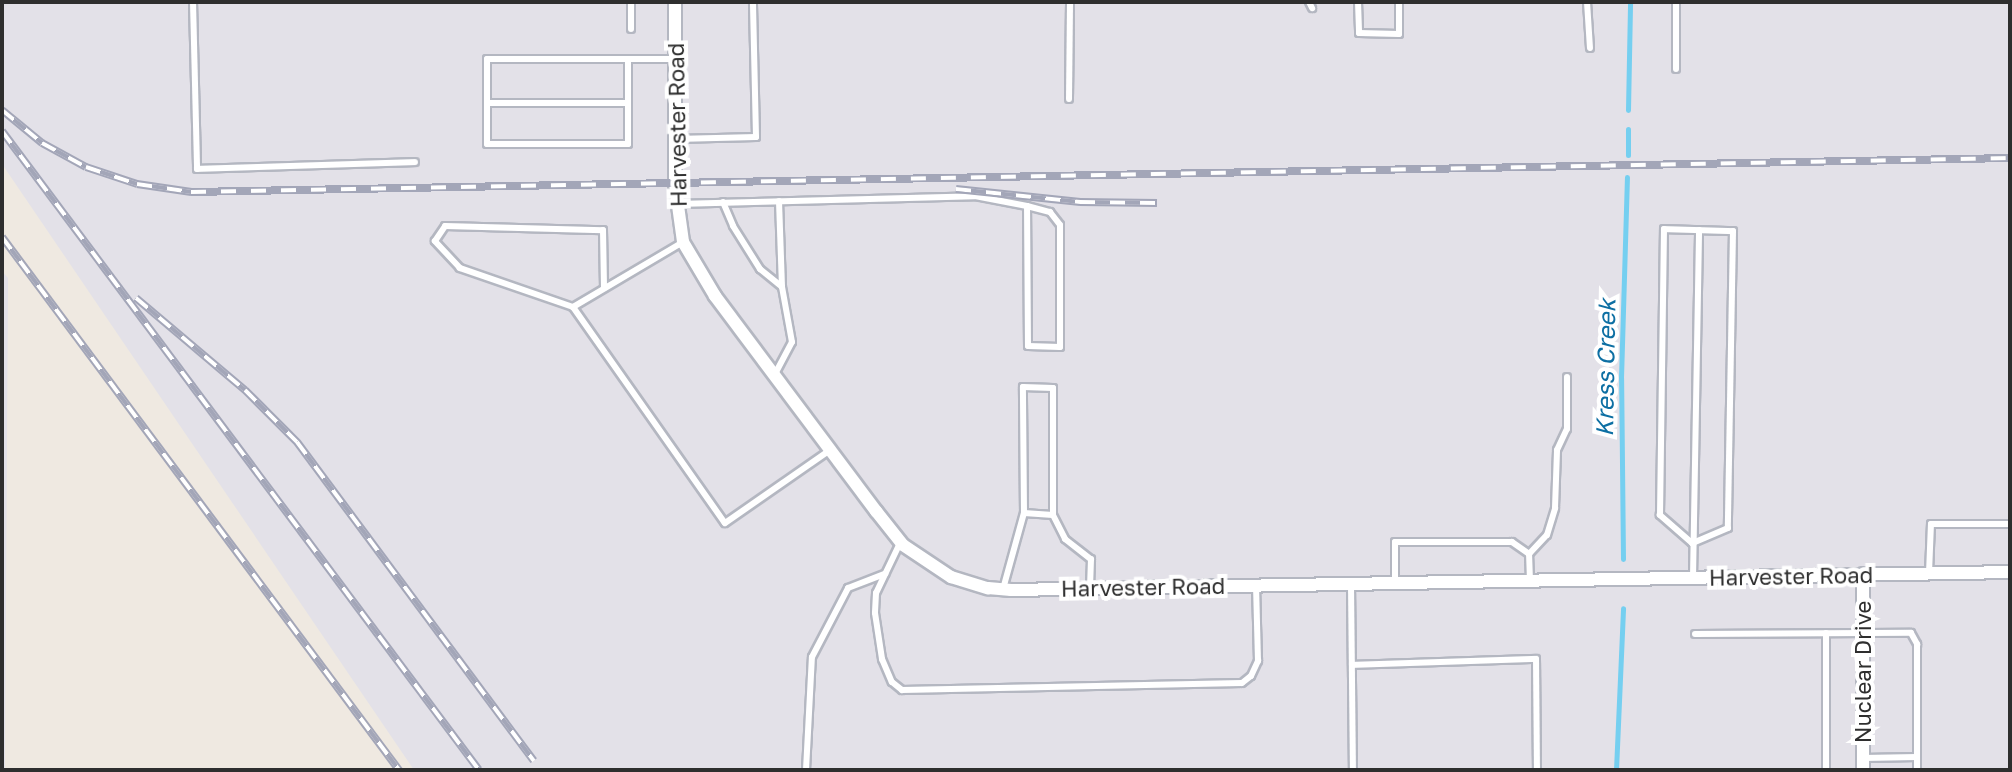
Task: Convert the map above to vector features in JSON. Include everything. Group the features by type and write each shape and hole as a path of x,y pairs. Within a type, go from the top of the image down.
{"street":[{"name":"Harvester Road","path":"675,2 677,204 683,242 715,296 901,542 951,577 1003,589 2010,572"},
{"name":"Nuclear Drive","path":"1863,574 1863,764"}],"lane":[{"path":"193,2 197,169 415,162"},
{"path":"631,2 631,29"},
{"path":"676,139 756,137 753,2"},
{"path":"1069,99 1070,2"},
{"path":"1358,2 1359,33 1399,34 1399,2"},
{"path":"1587,2 1590,48"},
{"path":"1676,2 1676,69"},
{"path":"628,59 628,144 487,144 487,59 628,59 676,59"},
{"path":"487,103 628,103"},
{"path":"677,204 975,196 1027,206 1050,212 1060,225 1060,347 1028,346 1027,206"},
{"path":"775,374 792,342 782,287 779,201"},
{"path":"723,202 733,226 760,269 782,287"},
{"path":"604,288 603,230 445,226 435,241 460,268 573,307 725,523 830,450"},
{"path":"1664,229 1733,231 1728,528 1692,543 1660,515 1664,229"},
{"path":"1693,578 1699,230"},
{"path":"573,307 683,242"},
{"path":"1530,581 1529,554 1547,535 1555,508 1557,450 1567,429 1567,377"},
{"path":"1003,589 1024,513 1023,387 1053,388 1053,515 1065,539 1091,559 1090,588"},
{"path":"1024,513 1053,515"},
{"path":"1929,573 1931,524 2010,524"},
{"path":"901,542 876,593 877,643 892,682 902,690 1242,683 1251,676 1258,661 1256,585"},
{"path":"1395,583 1395,542 1512,542 1529,554"},
{"path":"806,770 812,657 848,588 885,574"},
{"path":"1351,584 1353,770"},
{"path":"1826,633 1826,770"},
{"path":"1695,634 1911,633 1917,644 1917,770"},
{"path":"1352,665 1536,659 1537,770"},
{"path":"1863,764 1917,757"}],"shaded area":[{"path":"2,2 2010,2 2010,770 414,770 2,164"},
{"path":"2,271 8,278 5,770 2,770"}],"waterway":[{"name":"Kress Creek","path":"1628,110 1630,2"},
{"name":"Kress Creek","path":"1628,129 1628,155"},
{"name":"Kress Creek","path":"1623,559 1621,378 1627,177"},
{"name":"Kress Creek","path":"1616,770 1623,608"}],"railway":[{"path":"2,110 42,143 86,167 137,184 191,192 2010,158"},
{"path":"2,131 479,770"},
{"path":"956,189 1080,202 1157,203"},
{"path":"2,237 399,770"},
{"path":"136,298 245,390 297,442 534,761"}]}
